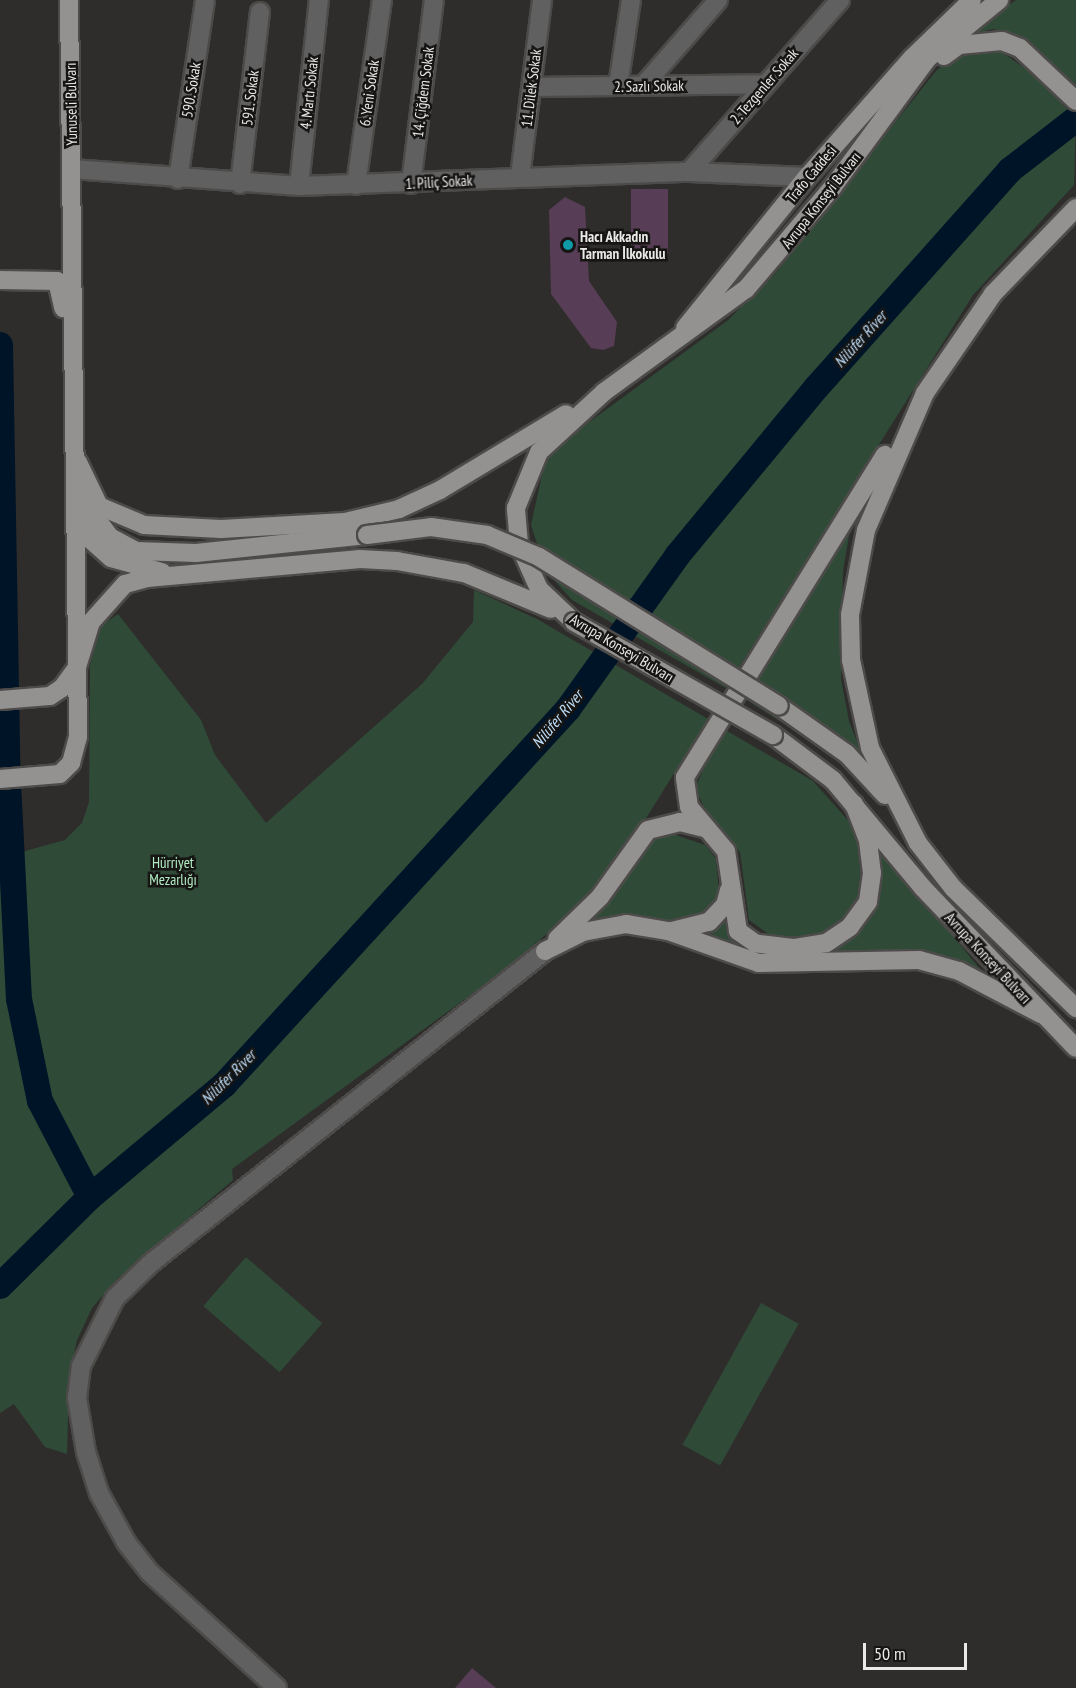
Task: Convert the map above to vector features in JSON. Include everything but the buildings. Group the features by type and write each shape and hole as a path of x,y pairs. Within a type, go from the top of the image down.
{"main road":[{"name":"Yunuseli Bulvarı","path":"69,0 72,169 72,440"},
{"name":"Avrupa Konseyi Bulvarı","path":"999,0 928,58 892,108 746,289 659,355 604,392 539,452 516,508 528,569 548,601 574,622 773,735 833,780 923,888 1076,1048"},
{"name":"Trafo Caddesi","path":"659,355 807,177 963,2"},
{"path":"892,108 959,45 983,39 1020,48 1076,101"},
{"path":"1061,222 1076,194"},
{"name":"Avrupa Konseyi Bulvarı","path":"1076,208 993,294 925,393 870,519 850,615 851,660 864,726 918,843 953,888 1076,1008"},
{"path":"0,280 57,281 62,288 60,442 73,501 91,540 111,558 176,575"},
{"path":"72,440 83,481 99,506 144,525 232,528 345,522 399,508 440,490 604,392"},
{"path":"854,804 868,841 868,902 850,927 826,943 793,948 755,943 738,931 732,915 731,877 726,851 704,828 683,791 691,766 925,393"},
{"path":"0,779 47,778 60,774 75,753 77,667 72,440"},
{"path":"72,470 95,519 110,537 136,551 196,553 431,527 487,535 539,557 779,706 847,754 903,814"},
{"path":"0,700 50,696 77,667 91,622 112,595 147,578 360,559 397,561 496,583 574,622"},
{"path":"545,951 600,897 648,830 671,823 704,828"},
{"path":"668,931 696,928 717,916 728,898 731,877"},
{"path":"545,951 583,932 626,924 668,931 759,963 919,960 959,971 1041,1014"}],"street":[{"name":"590. Sokak","path":"178,179 205,0"},
{"name":"4. Martı Sokak","path":"299,186 319,0"},
{"name":"6. Yeni Sokak","path":"356,185 382,0"},
{"name":"14. Çiğdem Sokak","path":"411,184 434,0"},
{"name":"11. Dilek Sokak","path":"520,177 542,0"},
{"path":"618,86 631,0"},
{"path":"643,86 718,0"},
{"name":"2. Tezgenler Sokak","path":"689,172 840,0"},
{"name":"591. Sokak","path":"240,184 260,12"},
{"name":"2. Sazlı Sokak","path":"532,87 766,84"},
{"name":"1. Piliç Sokak","path":"72,169 240,184 299,186 411,184 520,177 689,172 807,177"},
{"path":"277,1688 150,1573 126,1542 99,1493 86,1452 77,1398 81,1366 115,1298 151,1263 545,951"}],"green space":[{"path":"1016,0 1076,0 1076,84 1015,34 993,29 967,35"},
{"path":"996,48 1037,77 1076,119 1074,185 973,295 726,688 572,600 546,571 531,525 544,466 562,442 727,321 775,274 936,71 958,53"},
{"path":"851,524 843,571 841,679 849,721 881,803 833,755 742,697"},
{"name":"Hürriyet Mezarlığı","path":"474,590 537,619 708,719 633,839 585,902 494,978 232,1169 233,1180 117,1279 92,1308 77,1340 69,1378 67,1454 45,1447 14,1404 0,1413 0,858 65,840 82,823 89,802 90,666 99,627 118,614 201,720 215,755 266,823 422,684 473,622"},
{"path":"722,728 813,781 860,834 865,854 863,892 855,910 816,937 773,937 749,920 740,852 710,819 695,788"},
{"path":"670,833 705,845 716,859 719,893 709,910 689,920 584,925 616,894 644,845"},
{"path":"873,837 988,979 946,958 917,952 765,957 697,934 724,918 731,935 801,951 860,923"},
{"path":"246,1257 322,1323 280,1372 203,1306"},
{"path":"761,1303 799,1324 720,1466 682,1445"}],"waterway":[{"name":"Nilüfer River","path":"0,1286 90,1197 224,1085 568,709 677,556 816,388 1010,170 1076,119"},
{"path":"0,345 7,763 19,999 40,1101 90,1197"}],"place":[{"name":"Hacı Akkadın Tarman İlkokulu","path":"568,245"}]}
